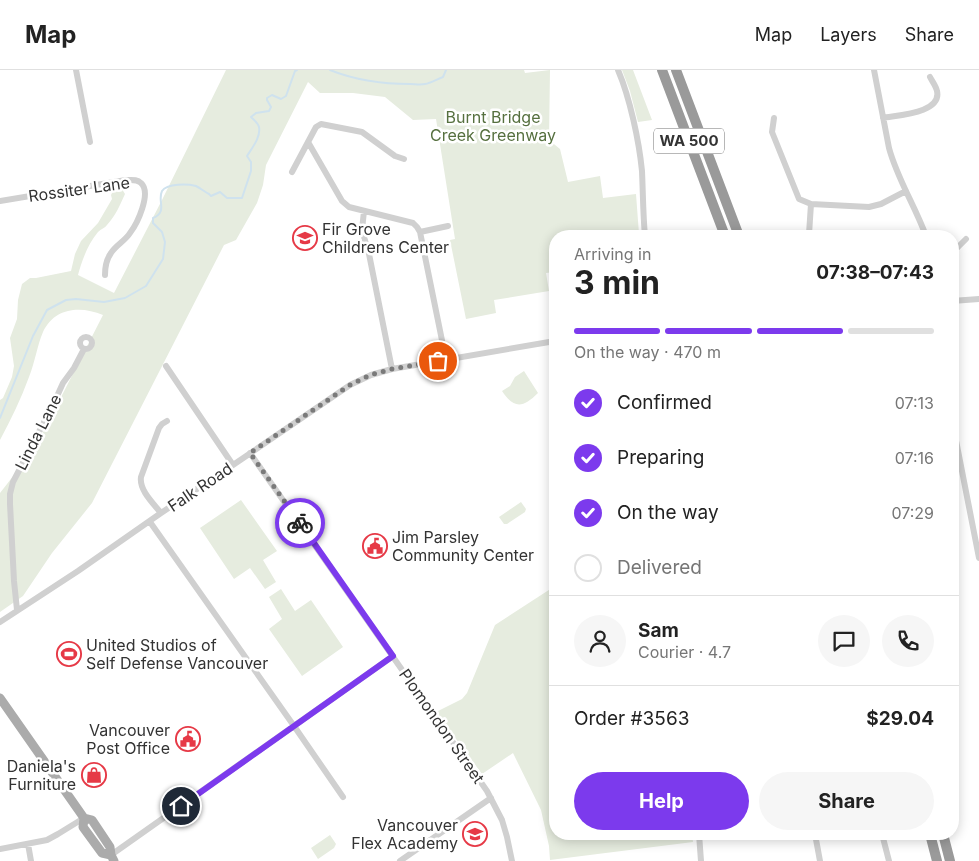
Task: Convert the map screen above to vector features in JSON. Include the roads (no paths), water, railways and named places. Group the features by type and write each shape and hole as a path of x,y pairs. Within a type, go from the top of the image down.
{"highway":[{"name":"WA 500","path":"662,70 723,230"},
{"name":"WA 500","path":"676,70 737,230"},
{"path":"932,840 937,861"},
{"path":"945,840 950,861"}],"main road":[{"path":"0,698 84,818 92,820 110,847 113,858"}],"street":[{"path":"76,70 90,142"},
{"path":"618,70 630,106 639,153 645,230"},
{"path":"874,70 892,160 924,230"},
{"path":"883,118 924,110 932,105 938,95 937,89 930,77"},
{"path":"774,118 772,132 799,199 811,204 869,207 882,204 906,191"},
{"path":"292,172 316,127 321,124 362,132 395,156 404,159"},
{"path":"308,142 342,201 349,207 413,223 417,227 420,232 446,360"},
{"name":"Rossiter Lane","path":"0,200 126,180 136,180 142,183 145,189 137,223 129,236 116,246 110,254 105,275"},
{"path":"809,230 811,204"},
{"path":"364,211 362,230 369,254 392,369"},
{"path":"420,232 448,226"},
{"path":"959,246 966,239"},
{"path":"959,301 979,300"},
{"name":"Falk Road","path":"0,622 78,571 350,385 370,375 392,369 549,342"},
{"name":"Linda Lane","path":"17,610 10,504 13,482 63,382 74,368 84,349"},
{"path":"166,366 233,466"},
{"path":"161,513 146,494 140,481 159,428 167,421"},
{"name":"Plomondon Street","path":"250,453 491,798 502,820 512,861"},
{"path":"959,456 979,558"},
{"path":"150,522 343,797"},
{"path":"113,858 393,656"},
{"path":"400,861 491,798"},
{"path":"0,849 47,840 84,818"},
{"path":"699,840 701,861"},
{"path":"816,840 820,861"},
{"path":"884,840 890,861"},
{"path":"28,844 31,861"}],"waterway":[{"path":"0,418 33,336 47,310 66,300 76,299 104,302 125,298 146,286 163,259 165,242 162,232 153,223 153,218 160,213 161,195 165,188 178,185 192,185 211,196 220,192 227,198 242,198 251,171 251,162 247,156 259,135 258,124 251,117 256,113 269,111 271,107 267,98 272,95 281,99 286,96 297,70"},
{"path":"330,70 369,81 419,84 443,77 446,70"}],"place":[{"name":"Fir Grove Childrens Center","path":"305,238"},
{"name":"Jim Parsley Community Center","path":"375,546"},
{"name":"United Studios of Self Defense Vancouver","path":"69,654"},
{"name":"Vancouver Post Office","path":"188,739"},
{"name":"Daniela's Furniture","path":"94,775"},
{"name":"Vancouver Flex Academy","path":"475,834"}],"park label":[{"name":"Burnt Bridge Creek Greenway","path":"493,126"}]}
